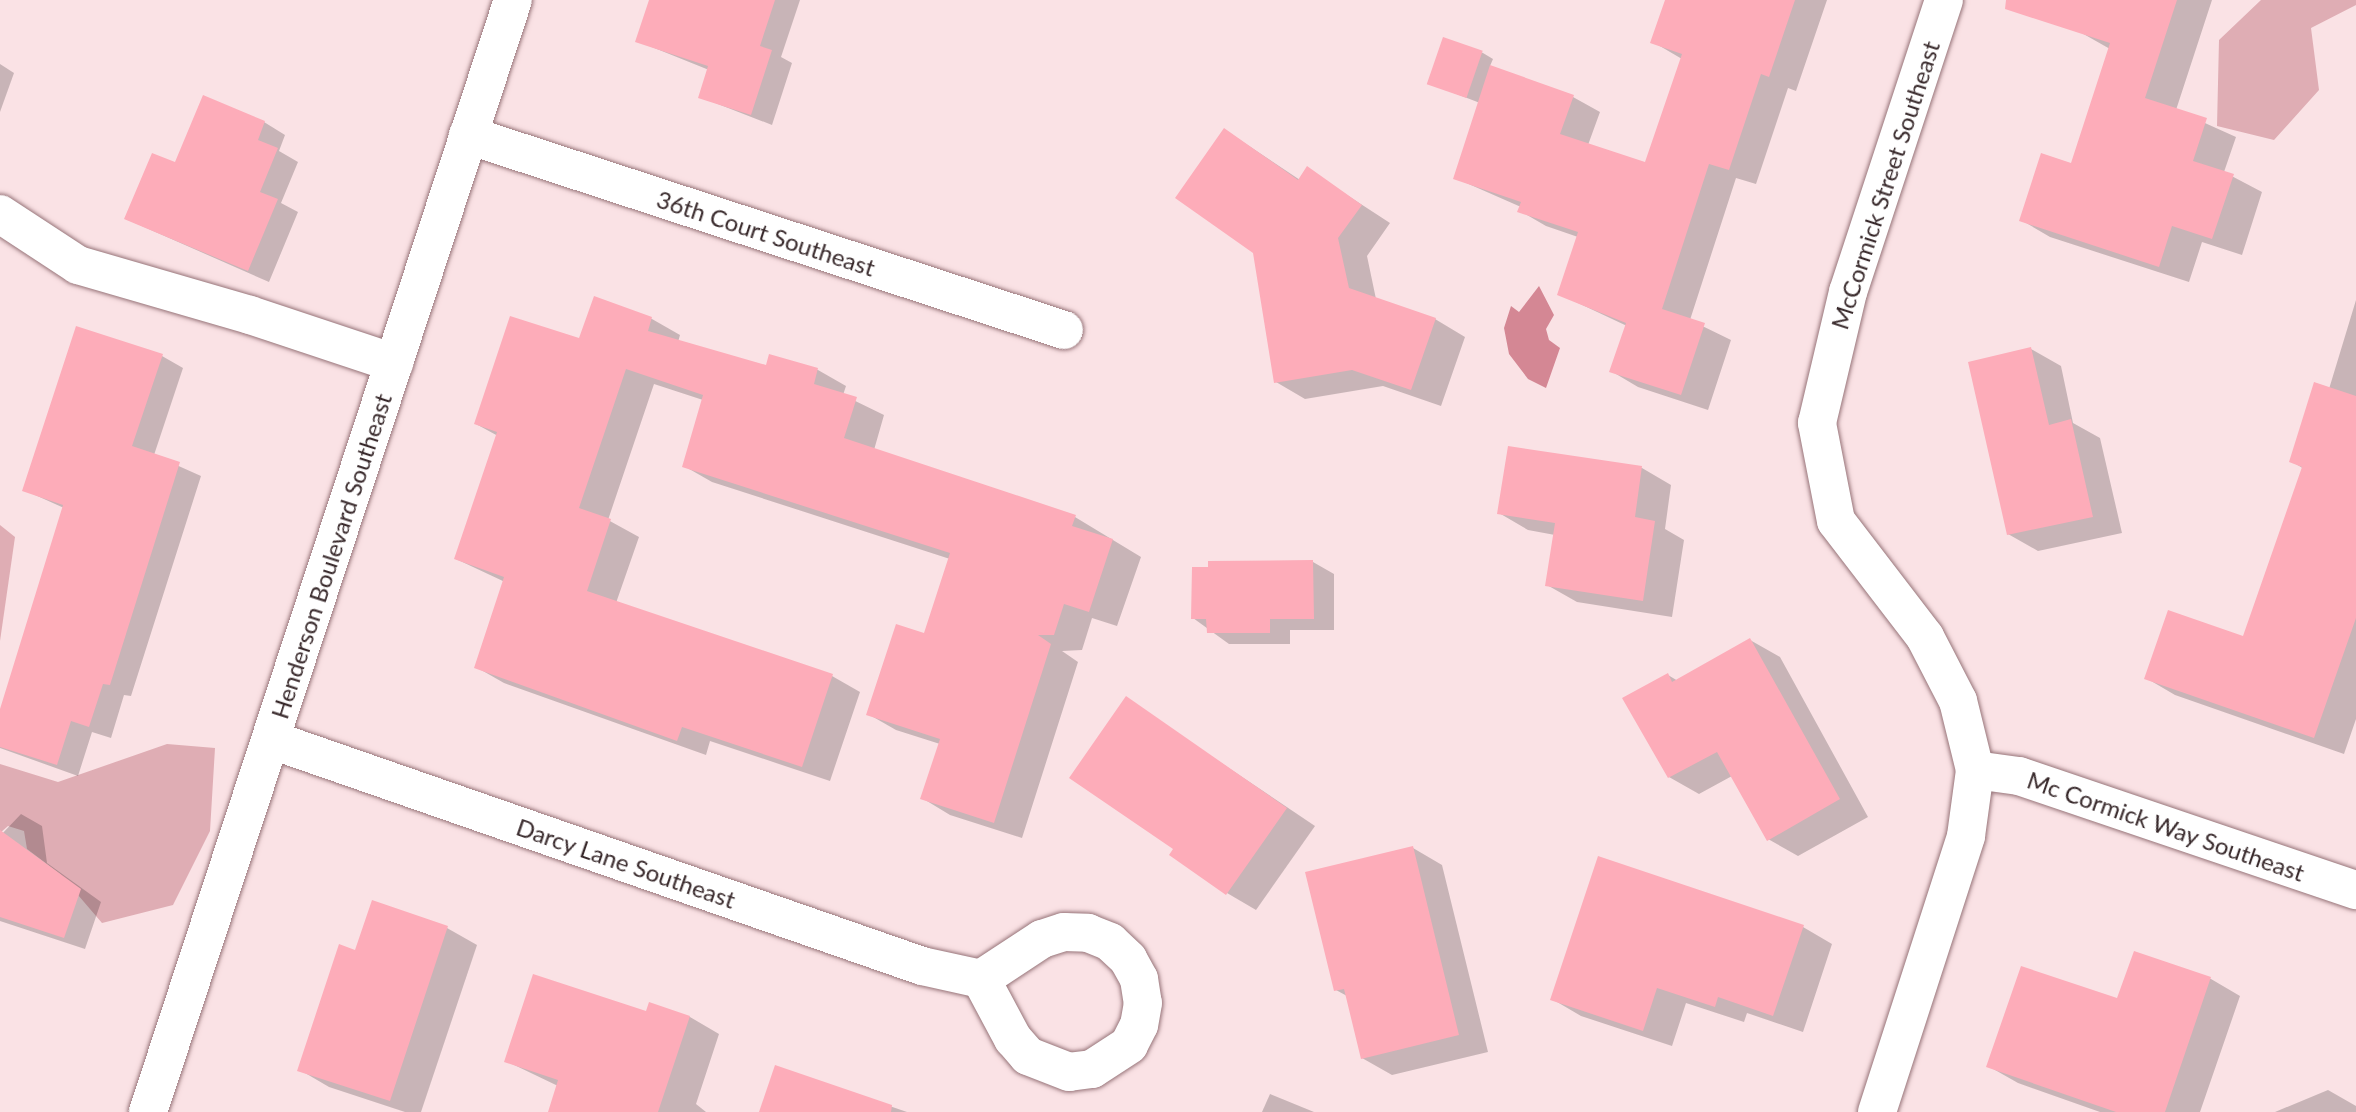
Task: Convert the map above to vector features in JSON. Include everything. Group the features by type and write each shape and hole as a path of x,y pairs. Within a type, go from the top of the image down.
{"street":[{"name":"Henderson Boulevard Southeast","path":"148,1112 513,0"},
{"name":"McCormick Street Southeast","path":"1877,1112 1966,836 1975,769 1958,701 1925,637 1836,521 1818,424 1848,292 1944,0"},
{"name":"36th Court Southeast","path":"468,135 1064,330"},
{"path":"0,214 78,265 394,363"},
{"name":"Darcy Lane Southeast","path":"272,740 922,966 981,979"},
{"name":"Mc Cormick Way Southeast","path":"1975,769 2019,776 2356,890"}],"shaded area":[{"path":"2261,0 2356,0 2356,5 2311,28 2319,90 2274,140 2217,126 2219,40"},
{"path":"1539,286 1554,315 1546,329 1549,340 1560,348 1546,388 1528,379 1509,354 1504,328 1511,306 1519,312"},
{"path":"0,525 15,537 0,641"},
{"path":"167,744 215,748 210,831 173,905 102,923 60,874 27,849 24,831 8,826 0,833 0,764 58,782"}],"building":[{"path":"649,0 775,0 760,46 772,50 751,115 698,98 708,66 635,42"},
{"path":"1665,0 1795,0 1769,77 1761,74 1729,170 1709,164 1662,309 1705,323 1681,395 1609,372 1626,323 1557,295 1578,232 1517,212 1521,202 1453,179 1490,65 1574,95 1560,134 1645,162 1682,54 1650,43"},
{"path":"2006,0 2177,0 2145,98 2207,118 2193,161 2234,174 2212,239 2172,226 2159,267 2019,221 2041,153 2071,163 2110,43 2005,9"},
{"path":"1443,37 1483,51 1466,98 1427,84"},
{"path":"203,95 265,121 258,140 278,148 260,192 278,199 248,271 124,219 152,153 175,162"},
{"path":"1224,128 1298,180 1307,166 1362,205 1338,238 1349,288 1436,318 1411,390 1352,370 1274,383 1253,253 1175,198"},
{"path":"594,296 652,317 648,331 766,365 769,354 818,368 814,384 857,397 844,438 1076,515 1072,526 1113,539 1089,612 1064,604 1054,635 1038,635 1051,644 994,823 920,799 940,739 866,715 896,624 924,633 950,553 682,467 703,395 626,369 579,508 611,519 587,591 833,674 802,767 682,727 677,741 474,668 504,577 454,559 497,432 474,424 510,316 579,338"},
{"path":"76,326 163,354 132,446 180,462 110,685 103,684 89,727 71,721 57,765 0,747 0,709 63,505 22,491"},
{"path":"2031,347 2049,425 2071,419 2093,517 2007,535 1968,362"},
{"path":"2314,382 2356,396 2356,618 2314,738 2144,679 2168,610 2243,636 2302,467 2289,462"},
{"path":"1508,446 1642,466 1635,517 1655,521 1643,601 1545,586 1555,523 1497,514"},
{"path":"1313,560 1314,619 1270,619 1270,633 1207,633 1206,619 1191,619 1192,567 1208,567 1208,561"},
{"path":"1750,638 1840,799 1767,841 1717,752 1668,778 1622,698 1668,673 1672,682"},
{"path":"1126,696 1287,808 1226,895 1169,855 1173,849 1069,778"},
{"path":"0,830 81,889 64,938 0,917"},
{"path":"1413,846 1459,1035 1361,1059 1344,989 1334,991 1305,872"},
{"path":"1598,856 1804,925 1773,1016 1718,997 1715,1007 1657,988 1643,1031 1550,1000"},
{"path":"372,900 448,926 390,1101 297,1071 339,944 355,950"},
{"path":"2134,951 2211,977 2165,1112 2116,1112 1986,1067 2021,966 2117,998"},
{"path":"533,974 646,1011 649,1002 690,1016 658,1112 548,1112 558,1080 504,1062"},
{"path":"775,1065 892,1105 891,1112 759,1112"}]}
